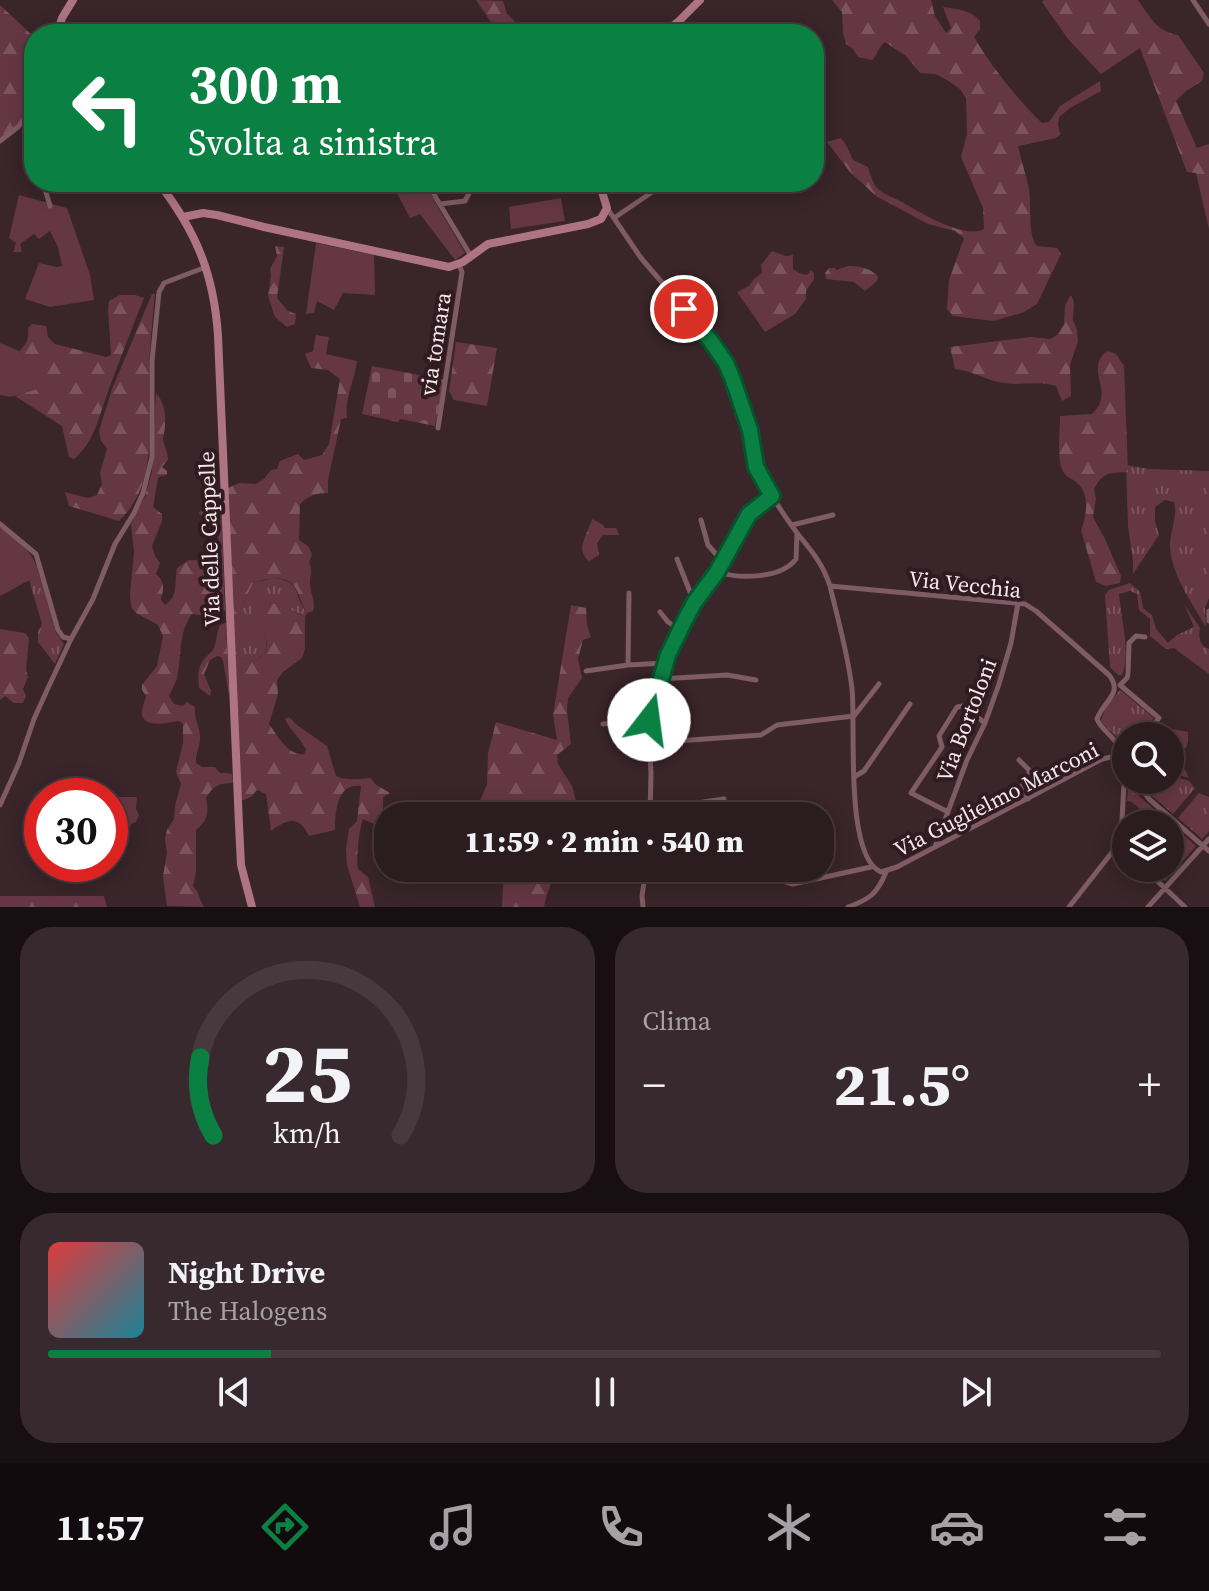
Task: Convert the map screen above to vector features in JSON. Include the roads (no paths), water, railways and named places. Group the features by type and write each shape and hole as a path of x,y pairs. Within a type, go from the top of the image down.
{"main road":[{"path":"60,24 73,0"},
{"path":"674,24 700,0"},
{"name":"Via delle Cappelle","path":"165,192 198,245 213,289 218,336 241,865 252,907"},
{"path":"183,217 217,215 449,267 459,265 488,244 601,219 607,208 602,192"}],"street":[{"path":"1193,0 1209,24"},
{"path":"0,141 24,119"},
{"path":"46,192 50,206"},
{"path":"434,192 471,256"},
{"path":"440,204 465,201 470,192"},
{"path":"614,218 652,192"},
{"name":"Via Guglielmo Marconi","path":"607,208 641,258 707,335 726,363 750,430 756,467 797,533 821,562 830,586 850,676 858,825 872,867 886,872 1102,759 1112,757"},
{"name":"via tomara","path":"438,428 462,272 459,265"},
{"path":"0,805 34,719 148,480 152,457 152,361 159,292 164,283 207,267"},
{"path":"650,802 648,729 665,663 694,603 717,572 749,514 772,495"},
{"path":"792,525 833,515"},
{"path":"701,520 708,545 723,562"},
{"path":"0,524 36,554 58,630 63,637 71,639"},
{"path":"717,572 737,576 772,574 786,569 796,559 797,533"},
{"path":"677,559 694,603"},
{"name":"Via Vecchia","path":"830,586 1018,603 1036,611 1080,649 1118,686 1159,718 1156,722"},
{"path":"628,665 629,593"},
{"name":"Via Bortoloni","path":"935,847 967,760 985,723 1007,658 1018,603"},
{"path":"1209,611 1209,621"},
{"path":"660,612 680,630"},
{"path":"1112,738 1097,719 1128,674 1129,643 1136,636 1145,637"},
{"path":"586,671 665,663"},
{"path":"660,679 727,675 756,680"},
{"path":"649,743 761,735 777,725 854,716 879,684"},
{"path":"626,698 627,707 642,727 648,729"},
{"path":"854,777 864,771 910,704"},
{"path":"948,812 911,793 942,747 939,736 957,707 963,706 985,723"},
{"path":"603,724 636,719"},
{"path":"1019,760 1030,771 1022,786 1028,799"},
{"path":"1146,794 1209,851"},
{"path":"708,802 724,799"},
{"path":"1148,907 1209,839"},
{"path":"1069,907 1112,852"},
{"path":"834,875 872,867"},
{"path":"848,907 874,894 886,872"},
{"path":"643,907 644,882"},
{"path":"1158,882 1185,907"}]}
